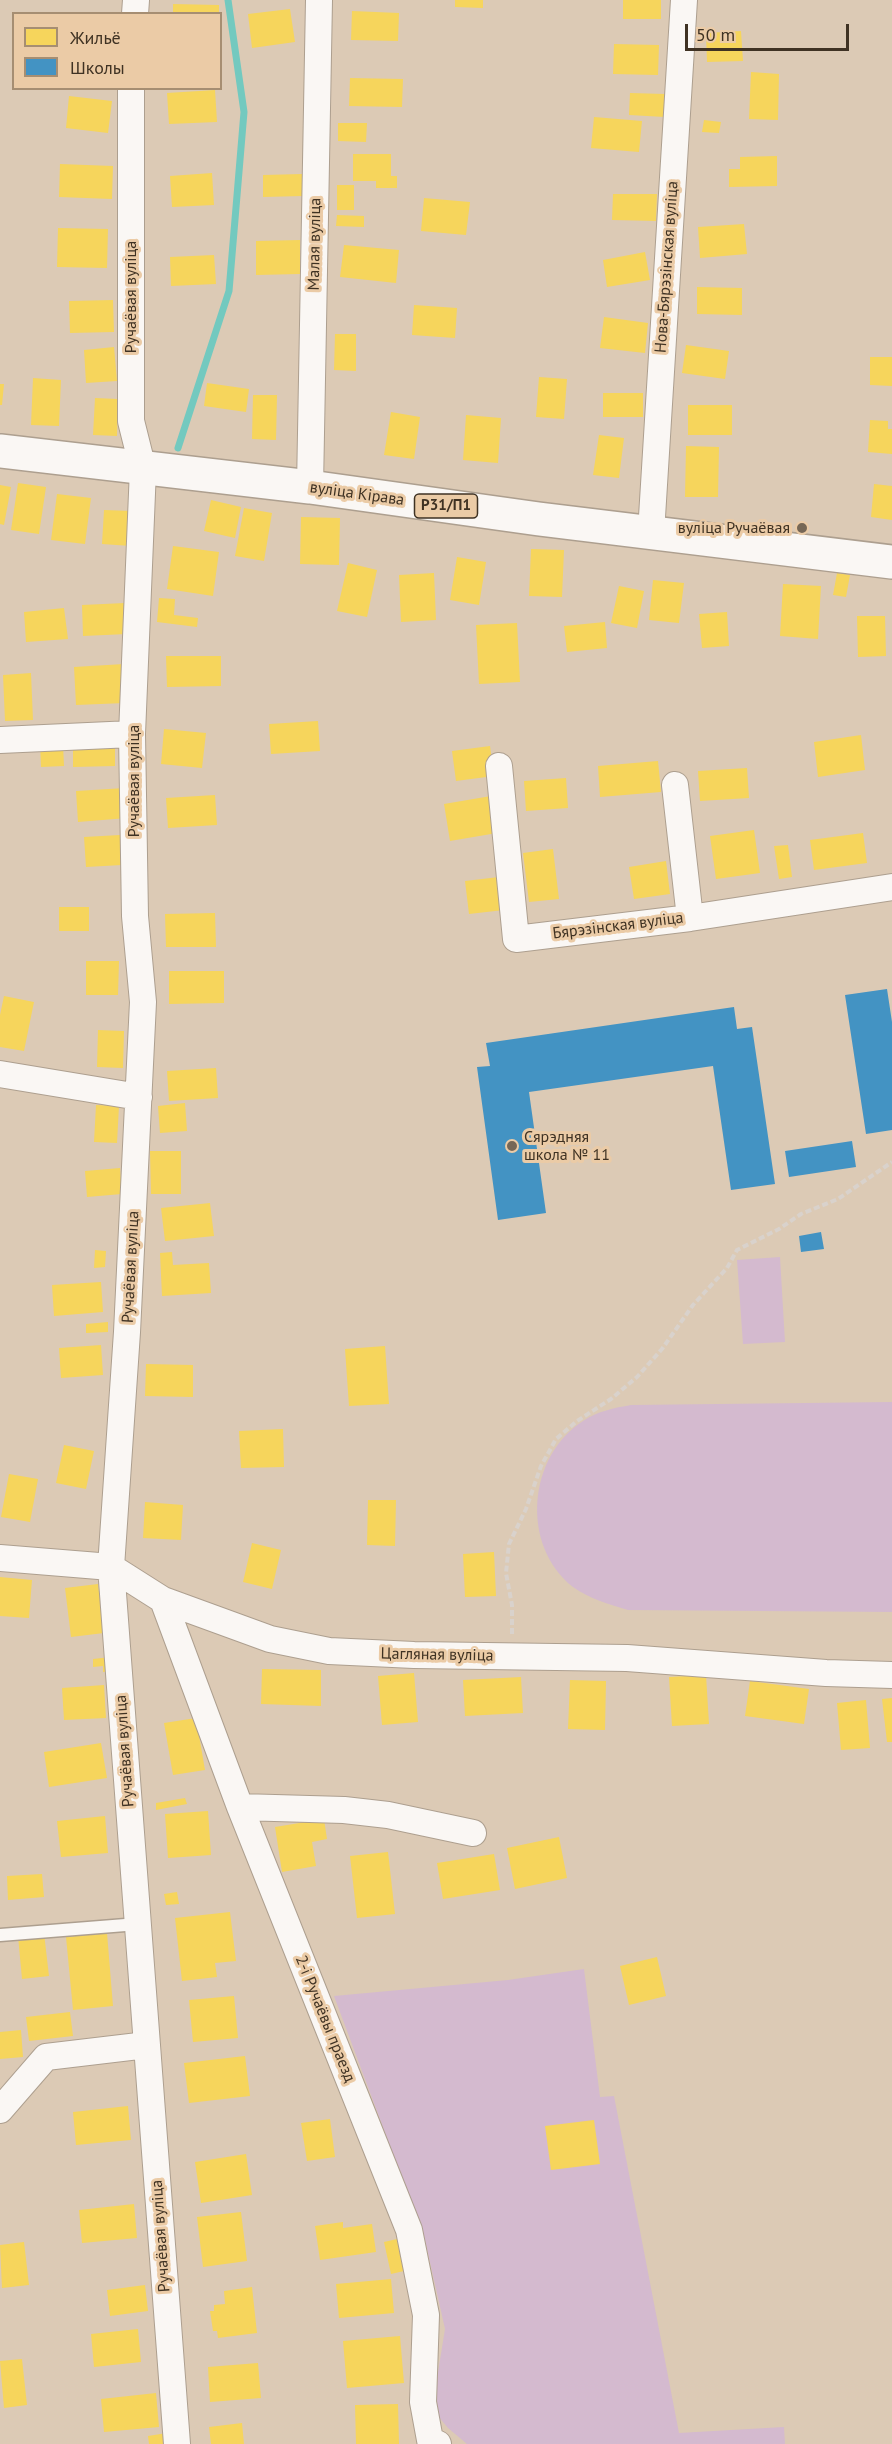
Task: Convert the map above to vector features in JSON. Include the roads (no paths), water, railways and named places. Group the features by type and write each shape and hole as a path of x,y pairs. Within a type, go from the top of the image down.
{"main road":[{"name":"вуліца Кірава","path":"0,451 310,487 651,533 892,562"}],"street":[{"name":"Малая вуліца","path":"310,487 319,0"},
{"name":"Нова-Бярэзінская вуліца","path":"651,533 684,0"},
{"name":"Ручаёвая вуліца","path":"131,90 131,421 143,469 132,734 135,916 143,1002 128,1332 111,1568 177,2444"},
{"path":"0,740 132,734"},
{"name":"Бярэзінская вуліца","path":"499,766 516,939 690,918 892,887"},
{"path":"675,785 690,918"},
{"path":"0,1074 140,1097"},
{"name":"Цагляная вуліца","path":"0,1558 111,1568 163,1600 270,1639 302,1647 369,1653 627,1658 826,1673 892,1675"},
{"name":"2-і Ручаёвы праезд","path":"163,1600 240,1807 409,2230 426,2315 423,2402 430,2440 438,2444"},
{"path":"240,1807 344,1809 388,1815 473,1833"},
{"path":"0,2110 46,2057 147,2044"}],"lane":[{"path":"0,1935 138,1924"}],"waterway":[{"path":"178,448 229,291 244,112 228,0"}],"place":[{"name":"вуліца Ручаёвая","path":"802,528"},
{"name":"Сярэдняя школа № 11","path":"512,1146"}]}
